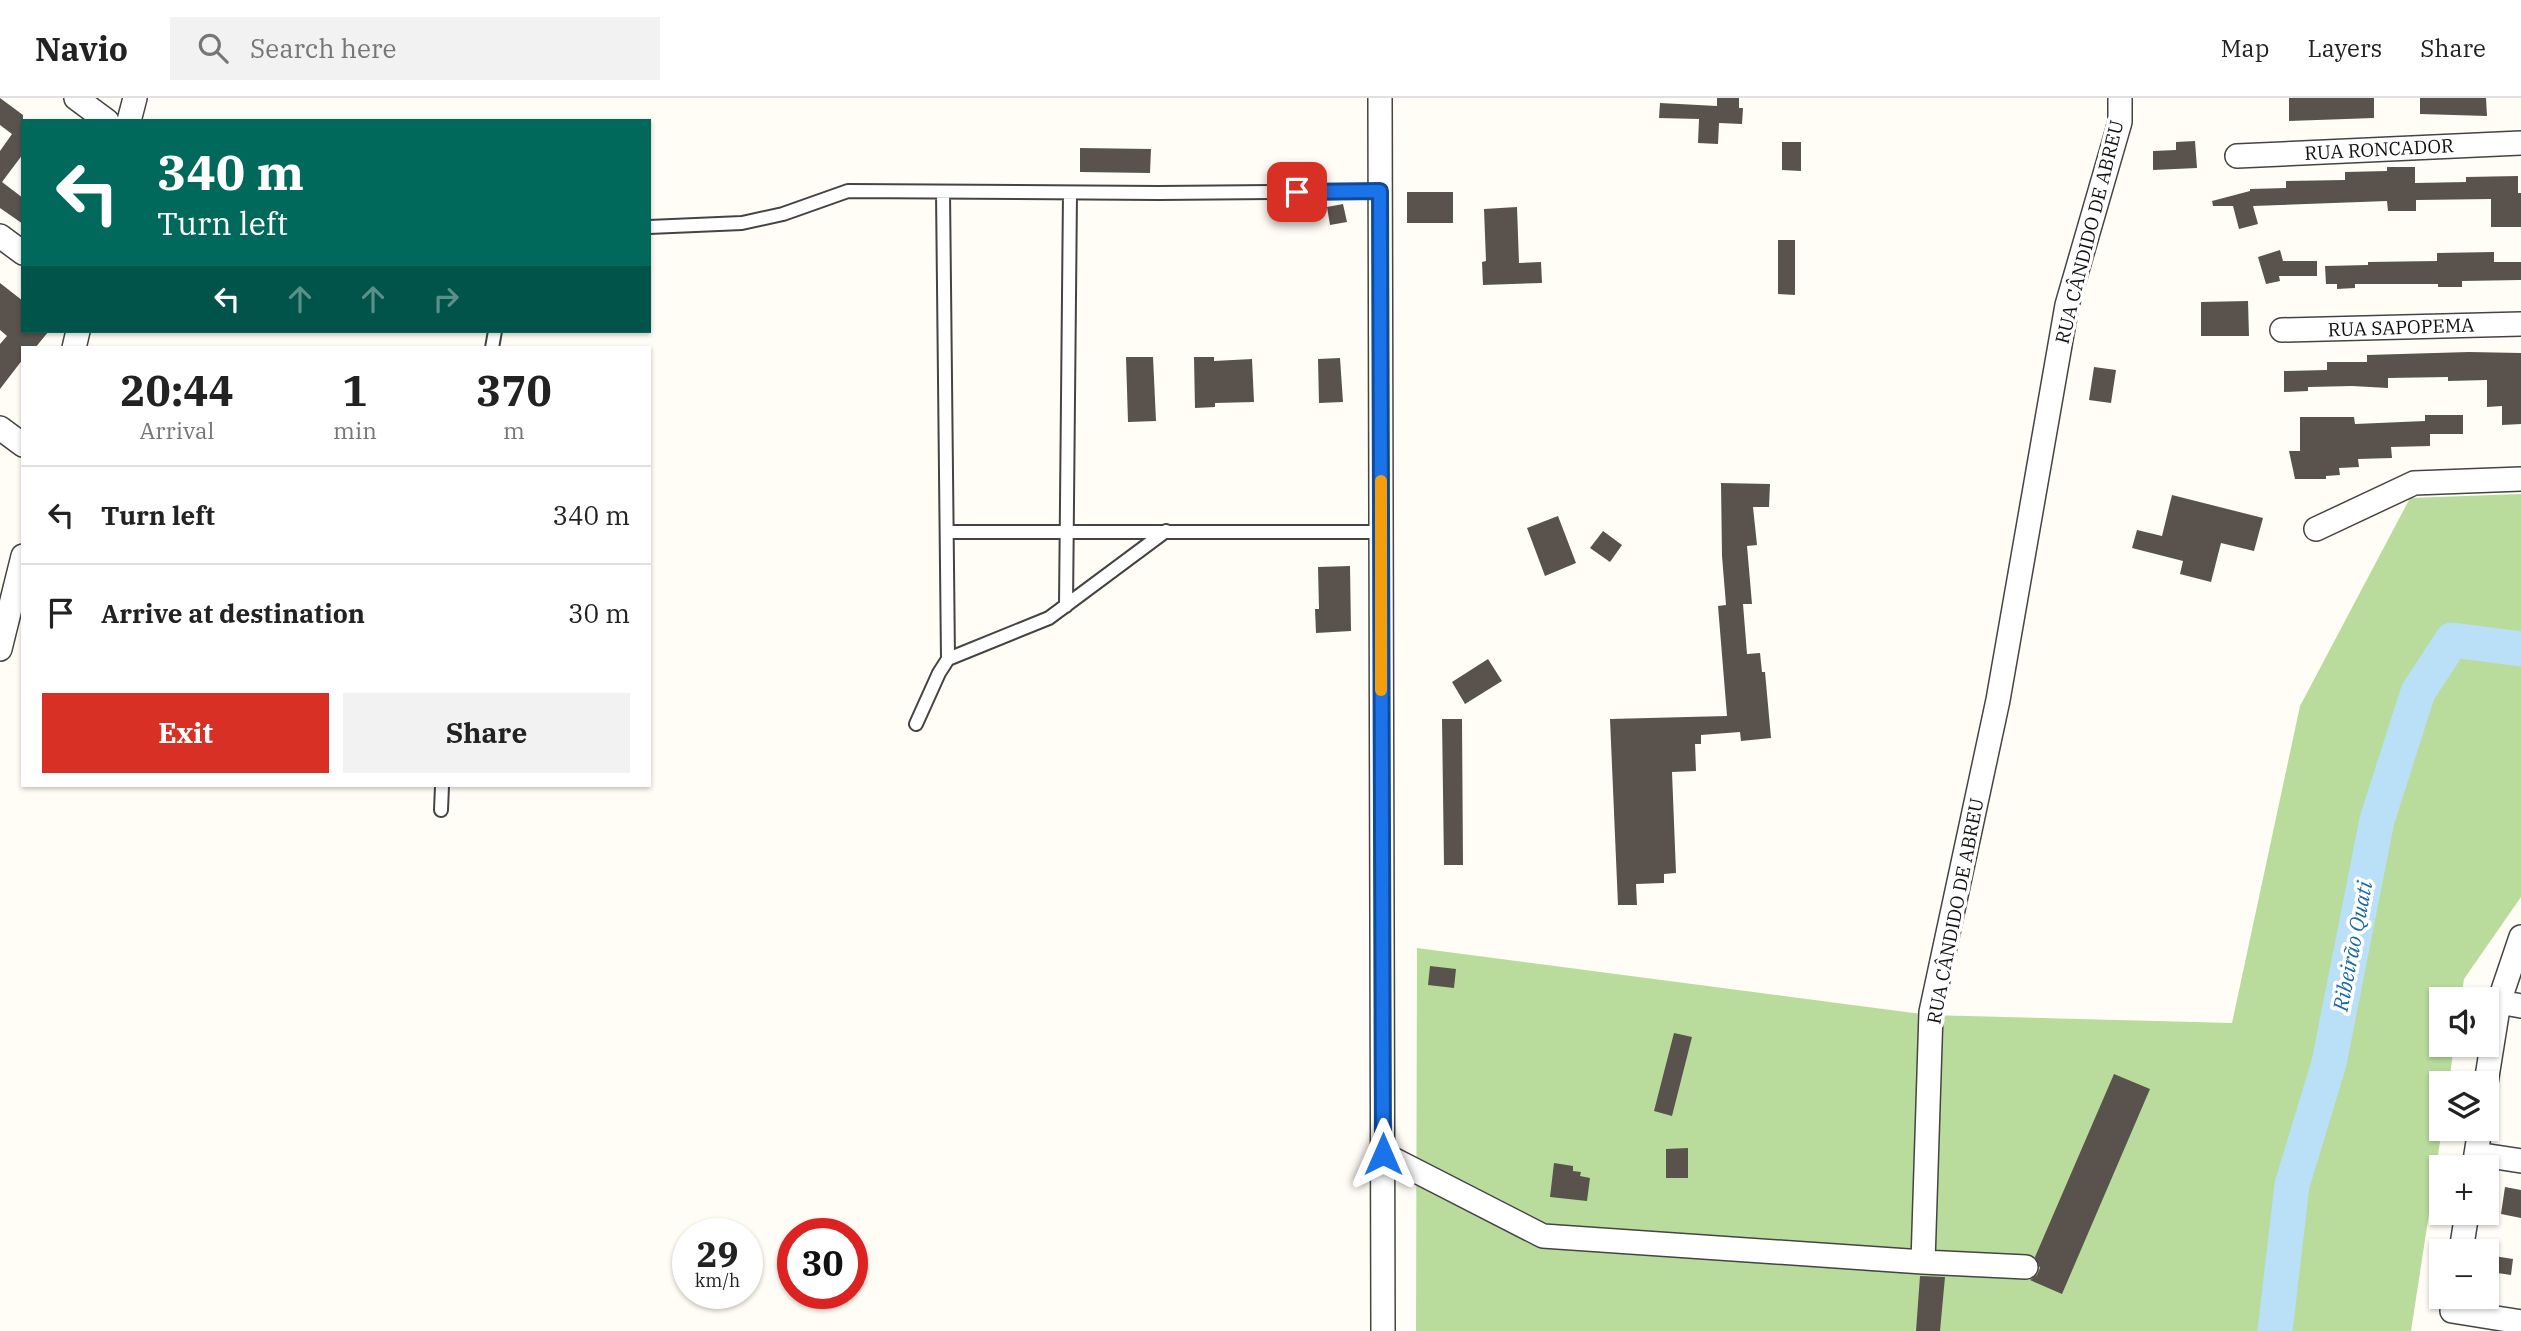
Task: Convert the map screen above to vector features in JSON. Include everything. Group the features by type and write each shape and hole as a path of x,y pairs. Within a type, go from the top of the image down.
{"street":[{"path":"76,98 104,119"},
{"path":"130,119 135,98"},
{"path":"1380,98 1384,1331"},
{"name":"RUA CÂNDIDO DE ABREU","path":"1923,1262 1931,1012 1998,700 2067,305 2120,122 2120,98"},
{"name":"RUA RONCADOR","path":"2238,156 2521,143"},
{"path":"0,236 21,252"},
{"name":"RUA SAPOPEMA","path":"2282,330 2521,324"},
{"path":"0,428 21,444"},
{"path":"2316,529 2414,484 2521,479"},
{"path":"2,633 21,563"},
{"path":"2490,1071 2510,1004 2521,937"},
{"path":"1383,1154 1544,1236 1923,1262 2026,1266"},
{"path":"2499,1161 2521,1161"},
{"path":"2452,1313 2521,1322"}],"lane":[{"path":"651,227 742,223 783,214 848,191 1380,191"},
{"path":"916,724 948,659 943,192"},
{"path":"1066,606 1070,193"},
{"path":"948,659 1049,618 1166,531"},
{"path":"947,532 1381,532"},
{"path":"441,810 442,787"}],"green space":[{"path":"2521,494 2521,897 2464,979 2463,987 2429,987 2429,1057 2452,1057 2451,1071 2429,1071 2429,1141 2440,1141 2438,1155 2429,1155 2429,1214 2411,1331 1416,1331 1417,948 1929,1015 2232,1023 2300,706 2410,498"}],"building":[{"path":"0,98 23,115 21,157 2,182 21,196 21,223 0,208 0,151 12,134 0,125"},
{"path":"1717,98 1739,98 1739,108 1743,108 1742,124 1719,123 1718,144 1698,143 1699,119 1659,118 1660,103 1717,106"},
{"path":"2289,98 2374,98 2374,118 2289,121"},
{"path":"2420,98 2486,98 2487,116 2420,114"},
{"path":"2195,141 2197,168 2153,170 2153,151 2176,150 2176,142"},
{"path":"1782,142 1801,142 1801,171 1782,170"},
{"path":"1080,148 1151,149 1150,173 1080,172"},
{"path":"2387,167 2415,167 2415,183 2466,182 2466,177 2518,176 2521,227 2491,227 2491,199 2416,200 2416,211 2388,211 2387,201 2253,206 2258,224 2239,229 2233,206 2213,206 2212,201 2250,189 2286,188 2286,181 2345,180 2345,172 2387,171"},
{"path":"1407,192 1453,192 1453,223 1407,223"},
{"path":"1343,204 1347,222 1330,225 1327,207"},
{"path":"1517,207 1519,263 1541,262 1542,283 1483,285 1482,262 1486,261 1484,209"},
{"path":"1778,240 1795,240 1795,295 1778,294"},
{"path":"2280,250 2283,261 2317,261 2317,276 2279,276 2280,281 2266,284 2258,257"},
{"path":"2494,252 2494,262 2521,262 2521,280 2462,281 2462,287 2438,287 2438,284 2355,284 2355,288 2337,289 2337,284 2326,284 2325,266 2437,261 2437,253"},
{"path":"0,283 21,299 21,333 47,333 37,346 21,346 21,362 0,389 0,344 7,336 0,330"},
{"path":"2248,301 2249,336 2201,336 2201,302"},
{"path":"2521,353 2521,424 2502,425 2502,406 2487,407 2487,380 2448,381 2448,377 2388,378 2388,388 2308,387 2308,391 2284,392 2284,371 2327,370 2327,362 2367,362 2367,355"},
{"path":"1126,357 1153,357 1156,421 1128,422"},
{"path":"1194,357 1214,357 1214,361 1252,359 1254,402 1215,403 1215,407 1195,408"},
{"path":"1340,358 1343,402 1319,403 1318,359"},
{"path":"2094,367 2116,370 2111,403 2089,400"},
{"path":"2425,415 2463,415 2463,434 2430,434 2430,446 2391,447 2392,458 2358,459 2359,467 2339,468 2340,475 2326,476 2326,479 2295,479 2289,451 2300,451 2300,417 2354,417 2355,424 2425,421"},
{"path":"1721,483 1770,484 1769,507 1753,507 1757,545 1747,546 1752,604 1743,604 1747,654 1760,653 1762,672 1765,672 1771,738 1741,741 1740,732 1701,735 1701,744 1695,744 1696,771 1672,772 1676,873 1664,874 1664,883 1636,884 1637,905 1618,905 1610,719 1727,716 1718,606 1726,605"},
{"path":"2172,495 2263,518 2254,551 2221,543 2211,582 2180,574 2183,561 2132,548 2137,530 2162,536"},
{"path":"1558,516 1576,563 1545,576 1527,528"},
{"path":"1603,531 1622,545 1610,562 1590,548"},
{"path":"1350,566 1351,631 1316,633 1315,609 1319,609 1318,567"},
{"path":"1488,659 1502,681 1465,704 1452,682"},
{"path":"1442,719 1462,719 1463,865 1444,865"},
{"path":"1430,966 1456,969 1454,988 1428,985"},
{"path":"1674,1033 1692,1037 1672,1116 1654,1111"},
{"path":"2114,1074 2150,1089 2062,1294 2030,1280 2037,1275 2040,1268 2035,1257"},
{"path":"1688,1148 1688,1178 1666,1178 1666,1149"},
{"path":"1554,1163 1573,1166 1573,1171 1581,1172 1580,1176 1590,1178 1587,1201 1550,1197"},
{"path":"2505,1187 2521,1190 2521,1218 2501,1214"},
{"path":"2499,1257 2513,1259 2511,1275 2499,1273"},
{"path":"1920,1276 1945,1277 1940,1331 1916,1331"}],"waterway":[{"name":"Ribeirão Quati","path":"2275,1331 2292,1185 2329,1063 2377,820 2418,692 2452,640 2521,649"}],"slow traffic":[{"path":"1381,481 1381,690"}],"route":[{"path":"1297,192 1380,191 1383,1154"}]}
